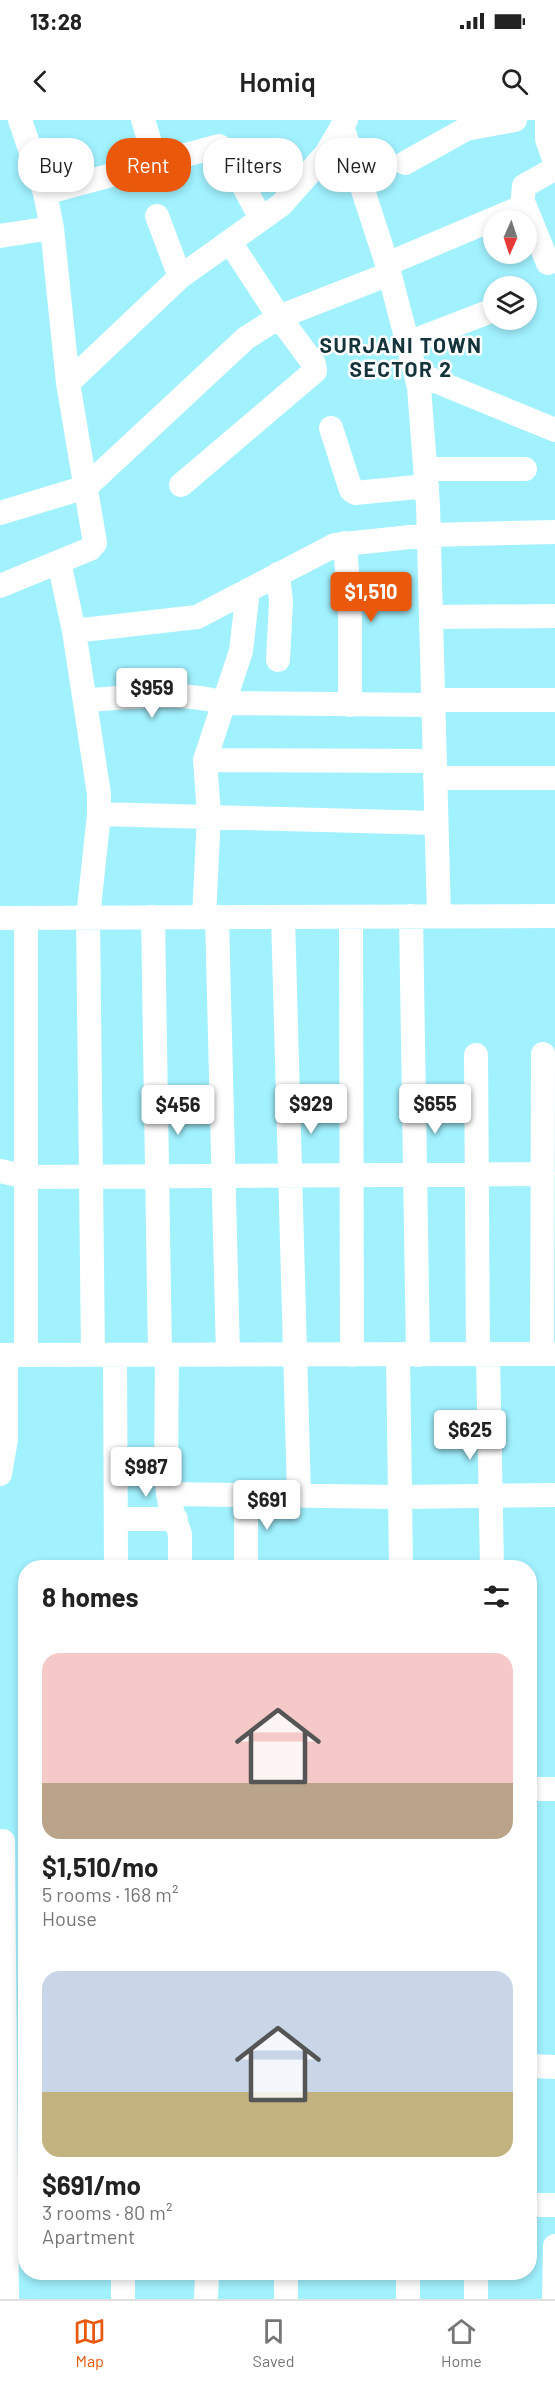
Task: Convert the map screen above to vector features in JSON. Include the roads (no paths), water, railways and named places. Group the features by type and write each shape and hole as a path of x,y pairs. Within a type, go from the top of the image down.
{"street":[{"path":"0,586 94,547 68,382 52,228 45,193 20,120"},
{"path":"143,120 149,138"},
{"path":"405,163 466,129 515,120"},
{"path":"547,120 547,139 555,164 554,169 525,186 522,194 548,263"},
{"path":"68,382 180,277 281,205 326,154 345,124"},
{"path":"345,124 416,373 429,535 438,916"},
{"path":"191,154 219,147 224,149 261,219"},
{"path":"45,193 106,176"},
{"path":"0,513 86,487 246,338 279,317 388,269 524,204"},
{"path":"158,216 180,277"},
{"path":"0,236 52,228"},
{"path":"181,485 313,375 314,364 279,317 230,242"},
{"path":"408,343 483,315"},
{"path":"416,373 555,430"},
{"path":"331,428 351,490 355,493 426,478 525,469"},
{"path":"74,631 197,617 318,552 345,543 429,535 555,532"},
{"path":"345,543 350,615 350,705"},
{"path":"59,562 86,700 94,751 99,814 88,917 91,1176 116,1519 116,1560"},
{"path":"278,660 282,602 279,573"},
{"path":"228,1355 224,1175 210,917 209,815 205,760 241,651 248,590"},
{"path":"431,617 555,616"},
{"path":"86,700 202,697 224,704 350,705 555,700"},
{"path":"205,760 435,769 555,778"},
{"path":"99,814 209,815 436,823"},
{"path":"401,1560 400,1497 415,1174 411,916"},
{"path":"0,918 555,916"},
{"path":"153,917 157,1176 168,1494 180,1534 180,1560"},
{"path":"284,917 299,1495"},
{"path":"351,917 352,1355"},
{"path":"0,1474 6,1440 26,1177 26,918"},
{"path":"11,1355 548,1354 543,1174 543,1054"},
{"path":"476,1055 477,1173 492,1560"},
{"path":"0,1171 26,1177 543,1174"},
{"path":"168,1494 400,1497 555,1495"},
{"path":"246,1494 246,1560"},
{"path":"116,1519 176,1519"},
{"path":"537,1789 555,1789"},
{"path":"7,2299 3,2250 3,2087 15,1963 10,1841"},
{"path":"537,2066 555,2067"},
{"path":"537,2205 555,2205"},
{"path":"554,2299 555,2246"},
{"path":"123,2280 123,2299"},
{"path":"206,2299 207,2280"},
{"path":"286,2280 286,2299"},
{"path":"408,2280 408,2299"},
{"path":"476,2280 476,2299"}],"district":[{"name":"SURJANI TOWN SECTOR 2","path":"401,356"}]}
